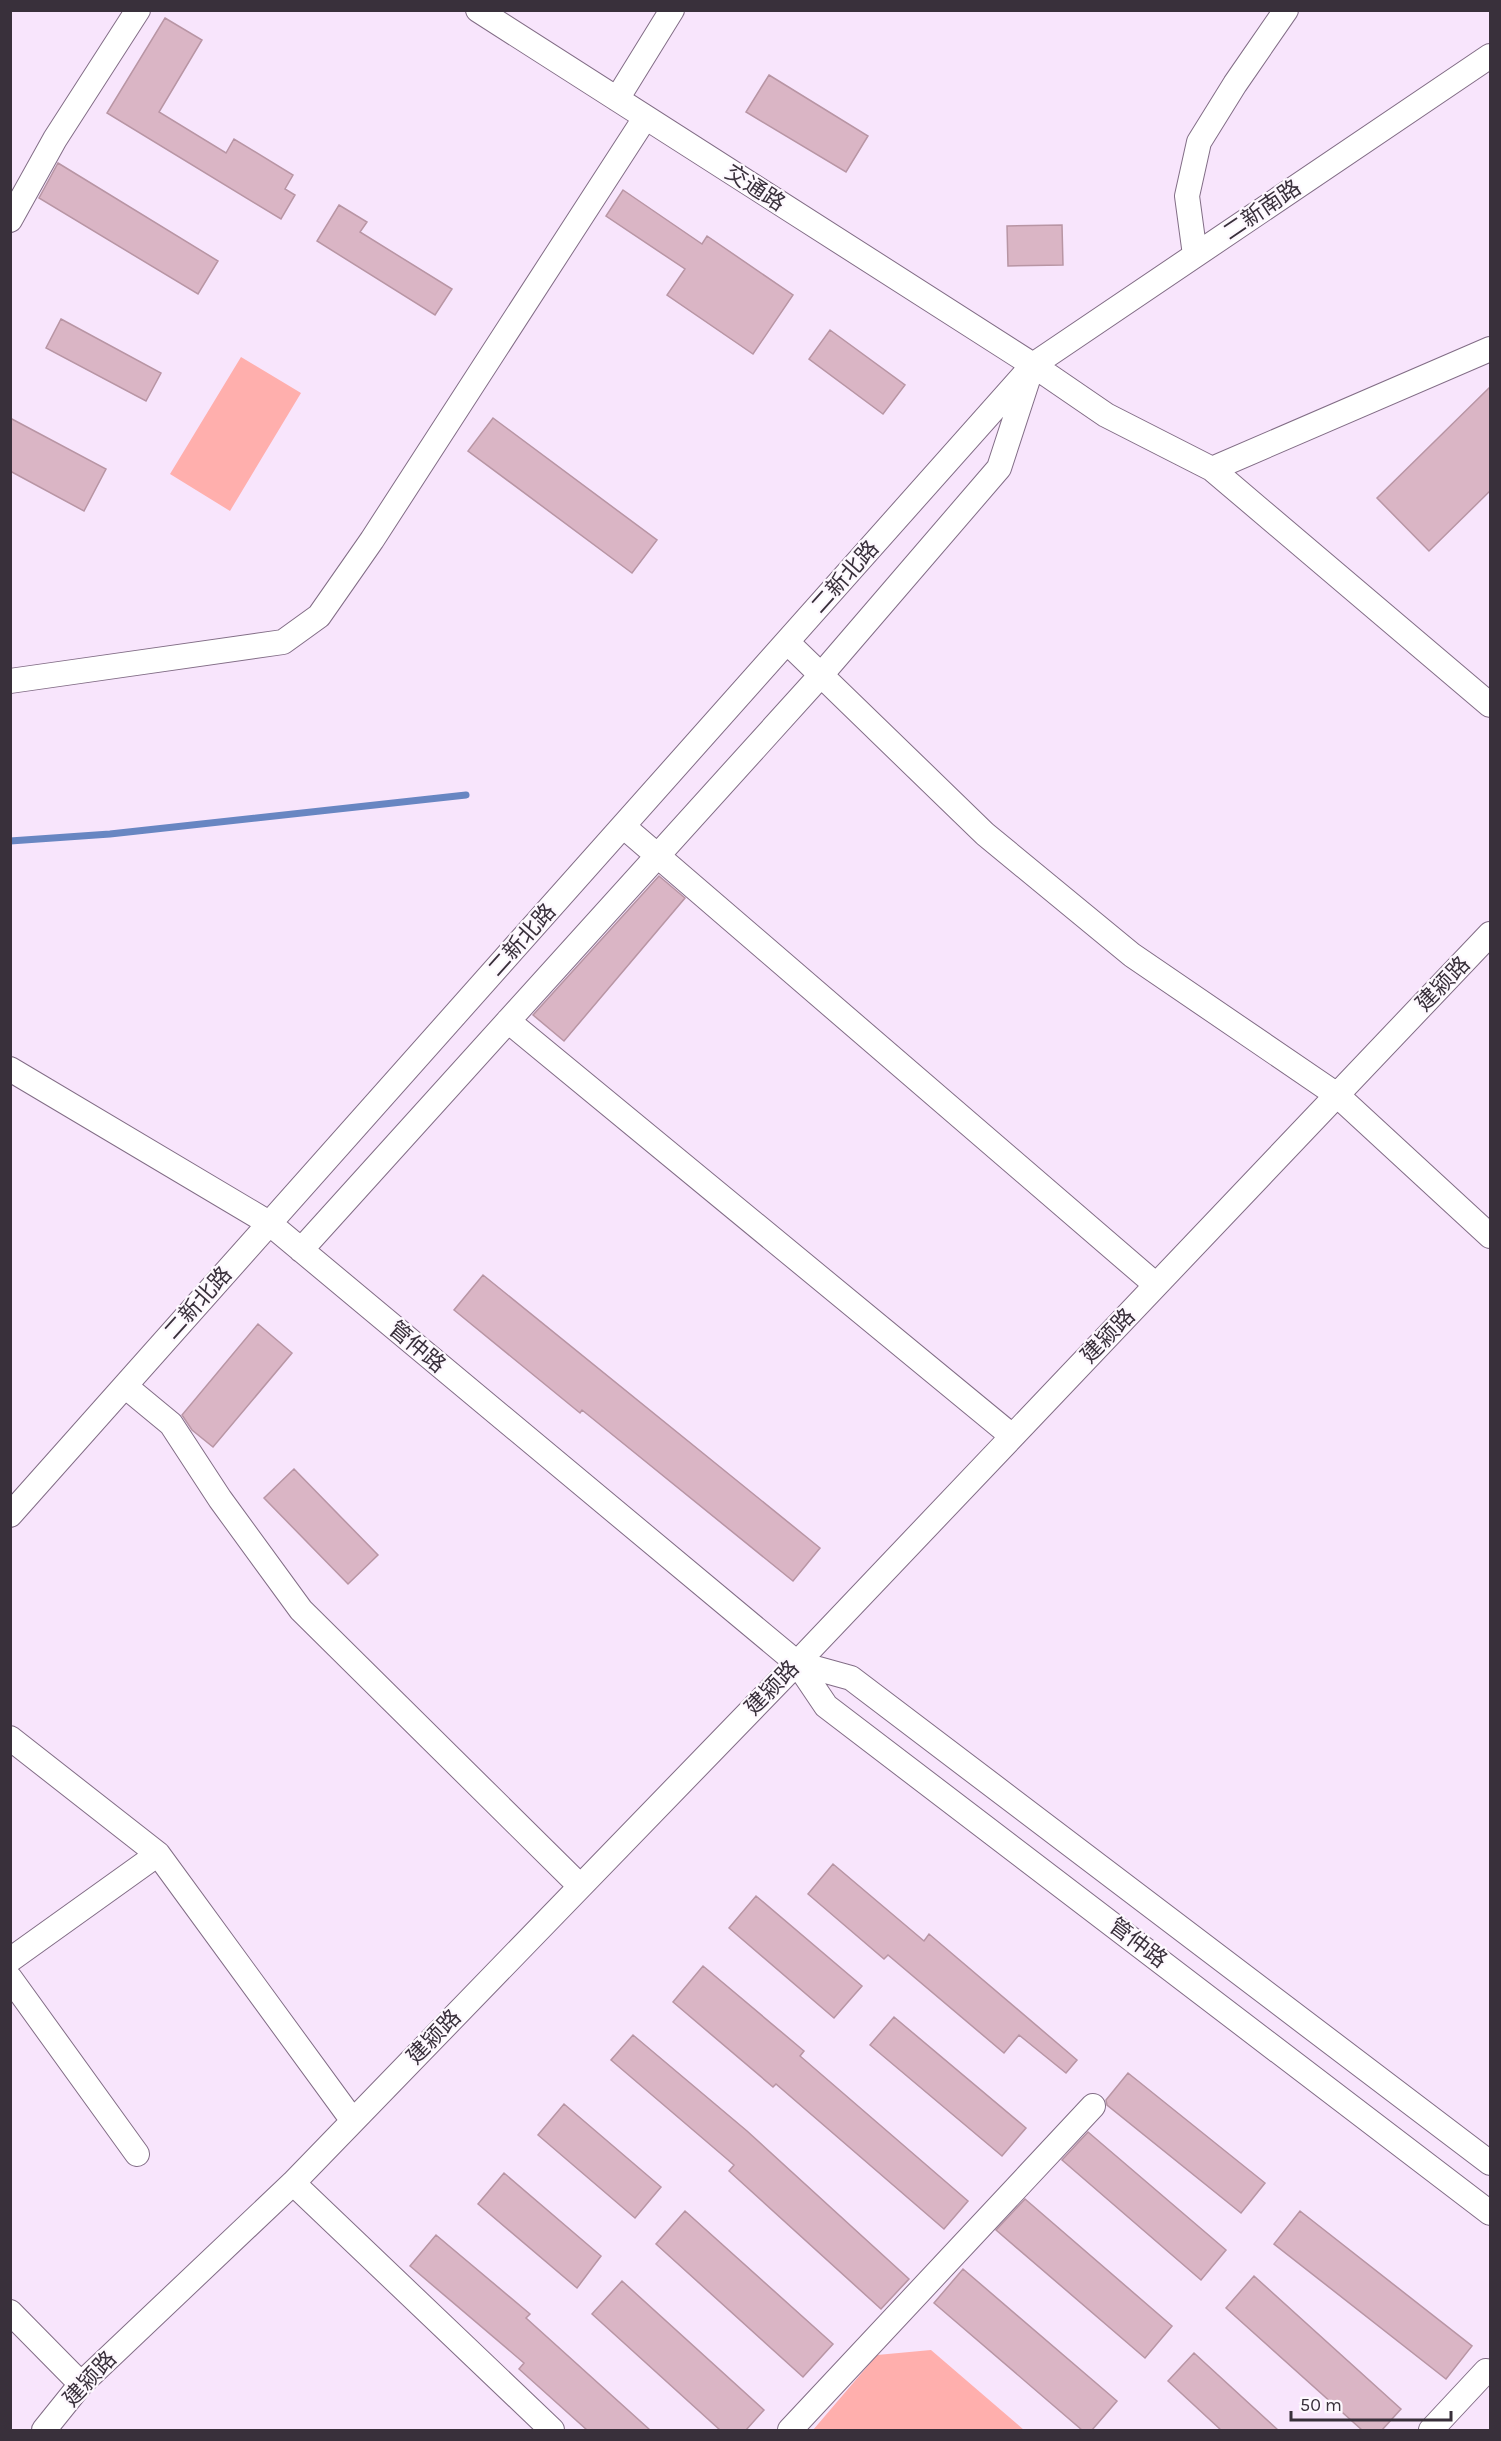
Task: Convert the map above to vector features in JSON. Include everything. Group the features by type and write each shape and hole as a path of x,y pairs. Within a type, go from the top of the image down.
{"street":[{"path":"10,220 55,139 138,10"},
{"name":"交通路","path":"478,10 1033,365 1106,415 1212,469 1491,705"},
{"path":"617,99 672,10"},
{"path":"1195,255 1187,196 1199,142 1235,84 1286,10"},
{"name":"二新南路","path":"1033,365 1491,56"},
{"path":"10,681 283,642 319,616 372,540 645,118"},
{"path":"1212,469 1491,349"},
{"path":"301,1250 821,675 999,468 1033,365"},
{"name":"二新北路","path":"10,1515 1033,365"},
{"path":"787,642 986,834 1132,955 1337,1095 1491,1236"},
{"path":"623,826 1156,1285"},
{"name":"建颍路","path":"44,2430 81,2384 293,2182 797,1663 1491,934"},
{"path":"508,1021 1012,1436"},
{"name":"管仲路","path":"10,1069 269,1223 797,1663 826,1706 1491,2213"},
{"path":"125,1386 171,1424 220,1499 301,1610 580,1886"},
{"name":"管仲路","path":"797,1663 851,1678 1491,2163"},
{"path":"10,1738 158,1854 353,2121"},
{"path":"10,1960 158,1854"},
{"path":"10,1978 137,2154"},
{"path":"790,2430 1093,2106"},
{"path":"293,2182 552,2430"},
{"path":"10,2312 81,2384"},
{"path":"1431,2430 1486,2371"}],"shaded area":[{"path":"241,357 301,393 230,511 170,474"},
{"path":"931,2350 1024,2430 813,2430 877,2355"}],"building":[{"path":"165,18 202,40 159,112 226,153 234,139 293,175 285,189 295,195 281,219 107,113"},
{"path":"769,75 868,136 846,172 746,112"},
{"path":"58,163 218,261 198,294 39,198"},
{"path":"623,190 702,244 707,236 793,295 753,354 667,295 685,269 606,216"},
{"path":"339,205 367,222 360,232 452,289 435,315 317,241"},
{"path":"1062,225 1063,265 1008,266 1007,226"},
{"path":"61,319 161,373 146,401 46,348"},
{"path":"830,330 905,385 883,414 809,359"},
{"path":"1491,386 1491,490 1429,551 1377,498"},
{"path":"10,418 106,469 84,511 10,471"},
{"path":"493,418 657,540 632,573 468,451"},
{"path":"659,876 685,898 564,1041 533,1015"},
{"path":"483,1275 820,1548 793,1581 582,1410 580,1413 454,1310"},
{"path":"258,1324 292,1353 213,1447 192,1430 182,1415"},
{"path":"294,1469 378,1555 348,1584 264,1498"},
{"path":"833,1864 924,1941 929,1934 1077,2060 1066,2073 1019,2035 1004,2053 888,1955 884,1959 808,1894"},
{"path":"756,1896 862,1986 834,2018 729,1928"},
{"path":"703,1966 804,2051 800,2056 968,2201 944,2229 776,2084 773,2087 673,2002"},
{"path":"894,2017 1026,2128 1002,2156 870,2045"},
{"path":"633,2035 747,2131 909,2279 881,2309 729,2171 734,2165 611,2060"},
{"path":"1128,2073 1265,2183 1241,2213 1107,2105 1106,2100"},
{"path":"564,2104 661,2187 635,2218 538,2135"},
{"path":"1088,2132 1226,2250 1201,2280 1062,2160"},
{"path":"504,2173 601,2256 577,2288 478,2204"},
{"path":"1025,2199 1172,2326 1145,2358 996,2230"},
{"path":"685,2211 833,2344 803,2377 656,2244"},
{"path":"1300,2211 1472,2346 1446,2379 1274,2244"},
{"path":"436,2235 530,2314 526,2318 650,2430 587,2430 519,2369 524,2363 410,2266"},
{"path":"963,2269 1117,2401 1092,2430 1082,2430 934,2303"},
{"path":"1254,2276 1401,2409 1382,2430 1362,2430 1226,2308"},
{"path":"622,2281 764,2410 746,2430 720,2430 592,2314"},
{"path":"1194,2353 1278,2430 1221,2430 1168,2381"}],"waterway":[{"path":"10,841 110,834 466,795"}]}
